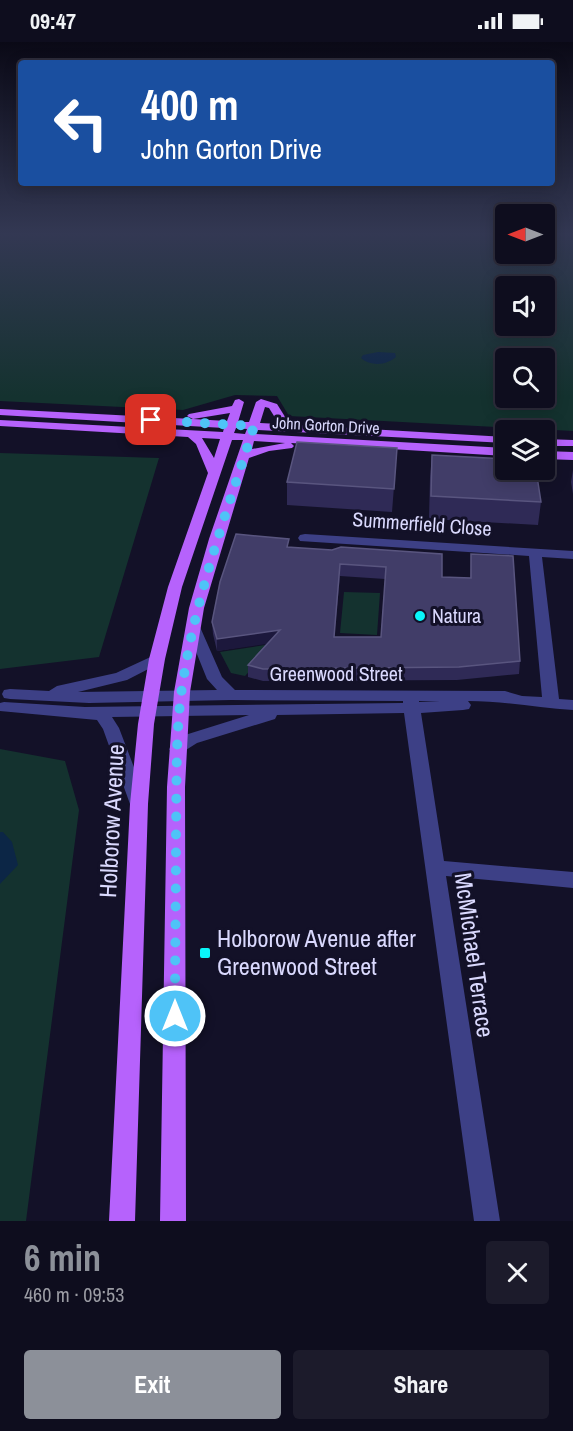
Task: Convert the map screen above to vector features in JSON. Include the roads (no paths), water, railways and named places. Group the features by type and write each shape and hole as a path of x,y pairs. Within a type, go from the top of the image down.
{"main road":[{"path":"173,1221 178,749 181,704 193,627 215,542 261,402 273,406 283,422 297,428"},
{"name":"Holborow Avenue","path":"122,1221 140,804 149,704 157,659 175,587 237,405 151,420"},
{"name":"John Gorton Drive","path":"0,412 151,420 229,430 495,451"},
{"name":"John Gorton Drive","path":"0,423 190,433 229,430"},
{"name":"John Gorton Drive","path":"252,431 297,428 495,439"},
{"path":"190,433 201,443 214,473"},
{"path":"555,442 573,443"},
{"path":"245,455 268,448 299,445 377,448 411,446"},
{"path":"555,455 573,456"}],"street":[{"name":"Summerfield Close","path":"305,537 573,555"},
{"path":"535,552 551,703"},
{"path":"193,627 215,679 231,695"},
{"path":"140,804 111,728 103,716 7,700 119,678 141,670 157,659"},
{"name":"Greenwood Street","path":"181,704 231,695 411,701 521,701 573,705"},
{"path":"36,696 181,704"},
{"name":"Greenwood Street","path":"181,704 289,709 411,701"},
{"name":"McMichael Terrace","path":"411,701 487,1221"},
{"path":"85,712 149,704"},
{"path":"178,749 192,739 212,731 289,709"},
{"path":"436,867 573,880"}],"water":[{"path":"378,352 395,353 396,357 379,364 369,363 361,358 363,355"},
{"path":"0,832 3,832 12,842 18,865 0,884"}],"place":[{"name":"Natura","path":"420,616"},
{"name":"Holborow Avenue after Greenwood Street","path":"205,953"}]}
